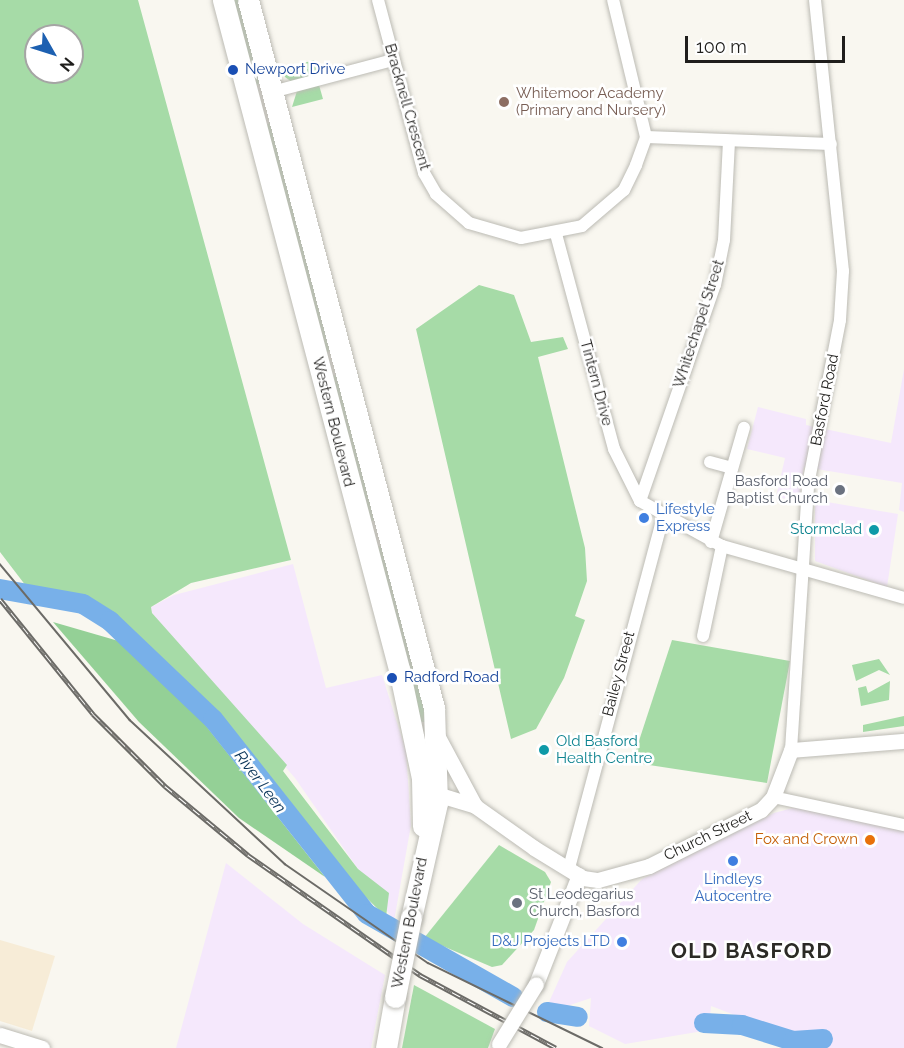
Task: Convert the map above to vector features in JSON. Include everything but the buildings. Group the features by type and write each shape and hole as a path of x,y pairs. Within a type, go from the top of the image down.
{"highway":[{"name":"Western Boulevard","path":"223,0 317,359 422,778 424,848"},
{"name":"Western Boulevard","path":"249,0 387,529 438,737 437,803 424,848 386,1048"},
{"path":"248,96 272,92"},
{"path":"317,359 341,353"},
{"path":"362,536 387,529"}],"street":[{"name":"Bracknell Crescent","path":"378,0 424,173 436,194 489,232 521,238 556,234 582,226 624,190 646,137"},
{"name":"Basford Road","path":"772,797 791,750 808,485 840,320 843,271 815,0"},
{"path":"616,1 646,137 831,144"},
{"path":"272,92 393,60"},
{"name":"Whitechapel Street","path":"640,501 715,285 724,240 729,141"},
{"name":"Tintern Drive","path":"556,234 614,448 640,501"},
{"path":"704,636 716,544 732,468 744,428"},
{"path":"710,462 732,468"},
{"path":"640,501 716,544 904,598"},
{"name":"Bailey Street","path":"574,872 663,516"},
{"name":"Western Boulevard","path":"438,737 475,806"},
{"path":"791,750 904,741"},
{"name":"Western Boulevard","path":"437,803 443,796 475,806 574,872"},
{"path":"772,797 904,825"},
{"name":"Church Street","path":"574,872 598,880 649,866 761,810 772,797"},
{"path":"498,1046 536,984 574,872"},
{"path":"0,1035 42,1048"}],"shaded area":[{"path":"904,369 904,512 899,510 902,483 804,467 799,501 776,497 785,458 747,449 758,407 806,419 806,425 891,443"},
{"path":"815,500 898,514 887,587 815,561"},
{"path":"293,564 326,688 382,675 406,751 411,825 394,921 295,778 152,613 151,607 174,595"},
{"path":"804,805 904,831 904,1048 811,1048 823,1045 824,1033 788,1035 711,1006 709,1030 625,1044 589,1026 591,998 564,1007 549,1002 567,962 642,879 774,813"},
{"path":"226,863 303,924 385,975 371,1048 176,1048"},
{"path":"0,940 55,956 32,1031 0,1021"}],"green space":[{"path":"0,0 138,0 291,560 191,583 151,607 152,613 287,765 283,771 358,869 389,893 386,917 335,867 225,722 127,627 76,595 26,586 0,552"},
{"path":"230,0 243,0 260,83 256,85"},
{"path":"314,60 317,75 292,82 285,77 283,69"},
{"path":"319,85 323,99 292,107 297,91"},
{"path":"273,119 333,346 328,352 321,350 263,130"},
{"path":"479,285 514,295 531,342 563,337 568,349 538,357 585,548 587,581 575,616 585,620 564,678 536,729 511,739 416,329"},
{"path":"340,374 379,519 366,522 327,377"},
{"path":"385,545 429,722 417,722 372,548"},
{"path":"53,622 122,642 203,722 325,877 239,818 139,722"},
{"path":"672,640 790,661 767,783 636,763 634,756"},
{"path":"879,659 890,675 879,670 856,681 852,665"},
{"path":"890,681 889,700 861,706 858,688 866,686 868,693"},
{"path":"904,716 904,726 863,732 863,725"},
{"path":"499,845 545,872 551,882 534,930 502,965 492,967 424,938"},
{"path":"414,985 495,1029 488,1048 402,1048"}],"waterway":[{"name":"River Leen","path":"0,589 83,604 110,621 213,719 367,914 513,997"},
{"name":"River Leen","path":"547,1012 578,1017"},
{"name":"River Leen","path":"704,1023 742,1025 793,1041 823,1039"}],"tram line":[{"path":"0,564 130,720 285,864 428,963 602,1048"}],"railway":[{"path":"0,599 93,714 165,786 248,855 420,975 556,1048"}],"place":[{"name":"Newport Drive","path":"233,70"},
{"name":"Whitemoor Academy (Primary and Nursery)","path":"504,102"},
{"name":"Basford Road Baptist Church","path":"840,490"},
{"name":"Lifestyle Express","path":"644,518"},
{"name":"Stormclad","path":"874,530"},
{"name":"Radford Road","path":"392,678"},
{"name":"Old Basford Health Centre","path":"544,750"},
{"name":"Fox and Crown","path":"870,840"},
{"name":"Lindleys Autocentre","path":"733,861"},
{"name":"St Leodegarius Church, Basford","path":"517,903"},
{"name":"D&J Projects LTD","path":"622,942"}],"district":[{"name":"OLD BASFORD","path":"752,951"}]}
